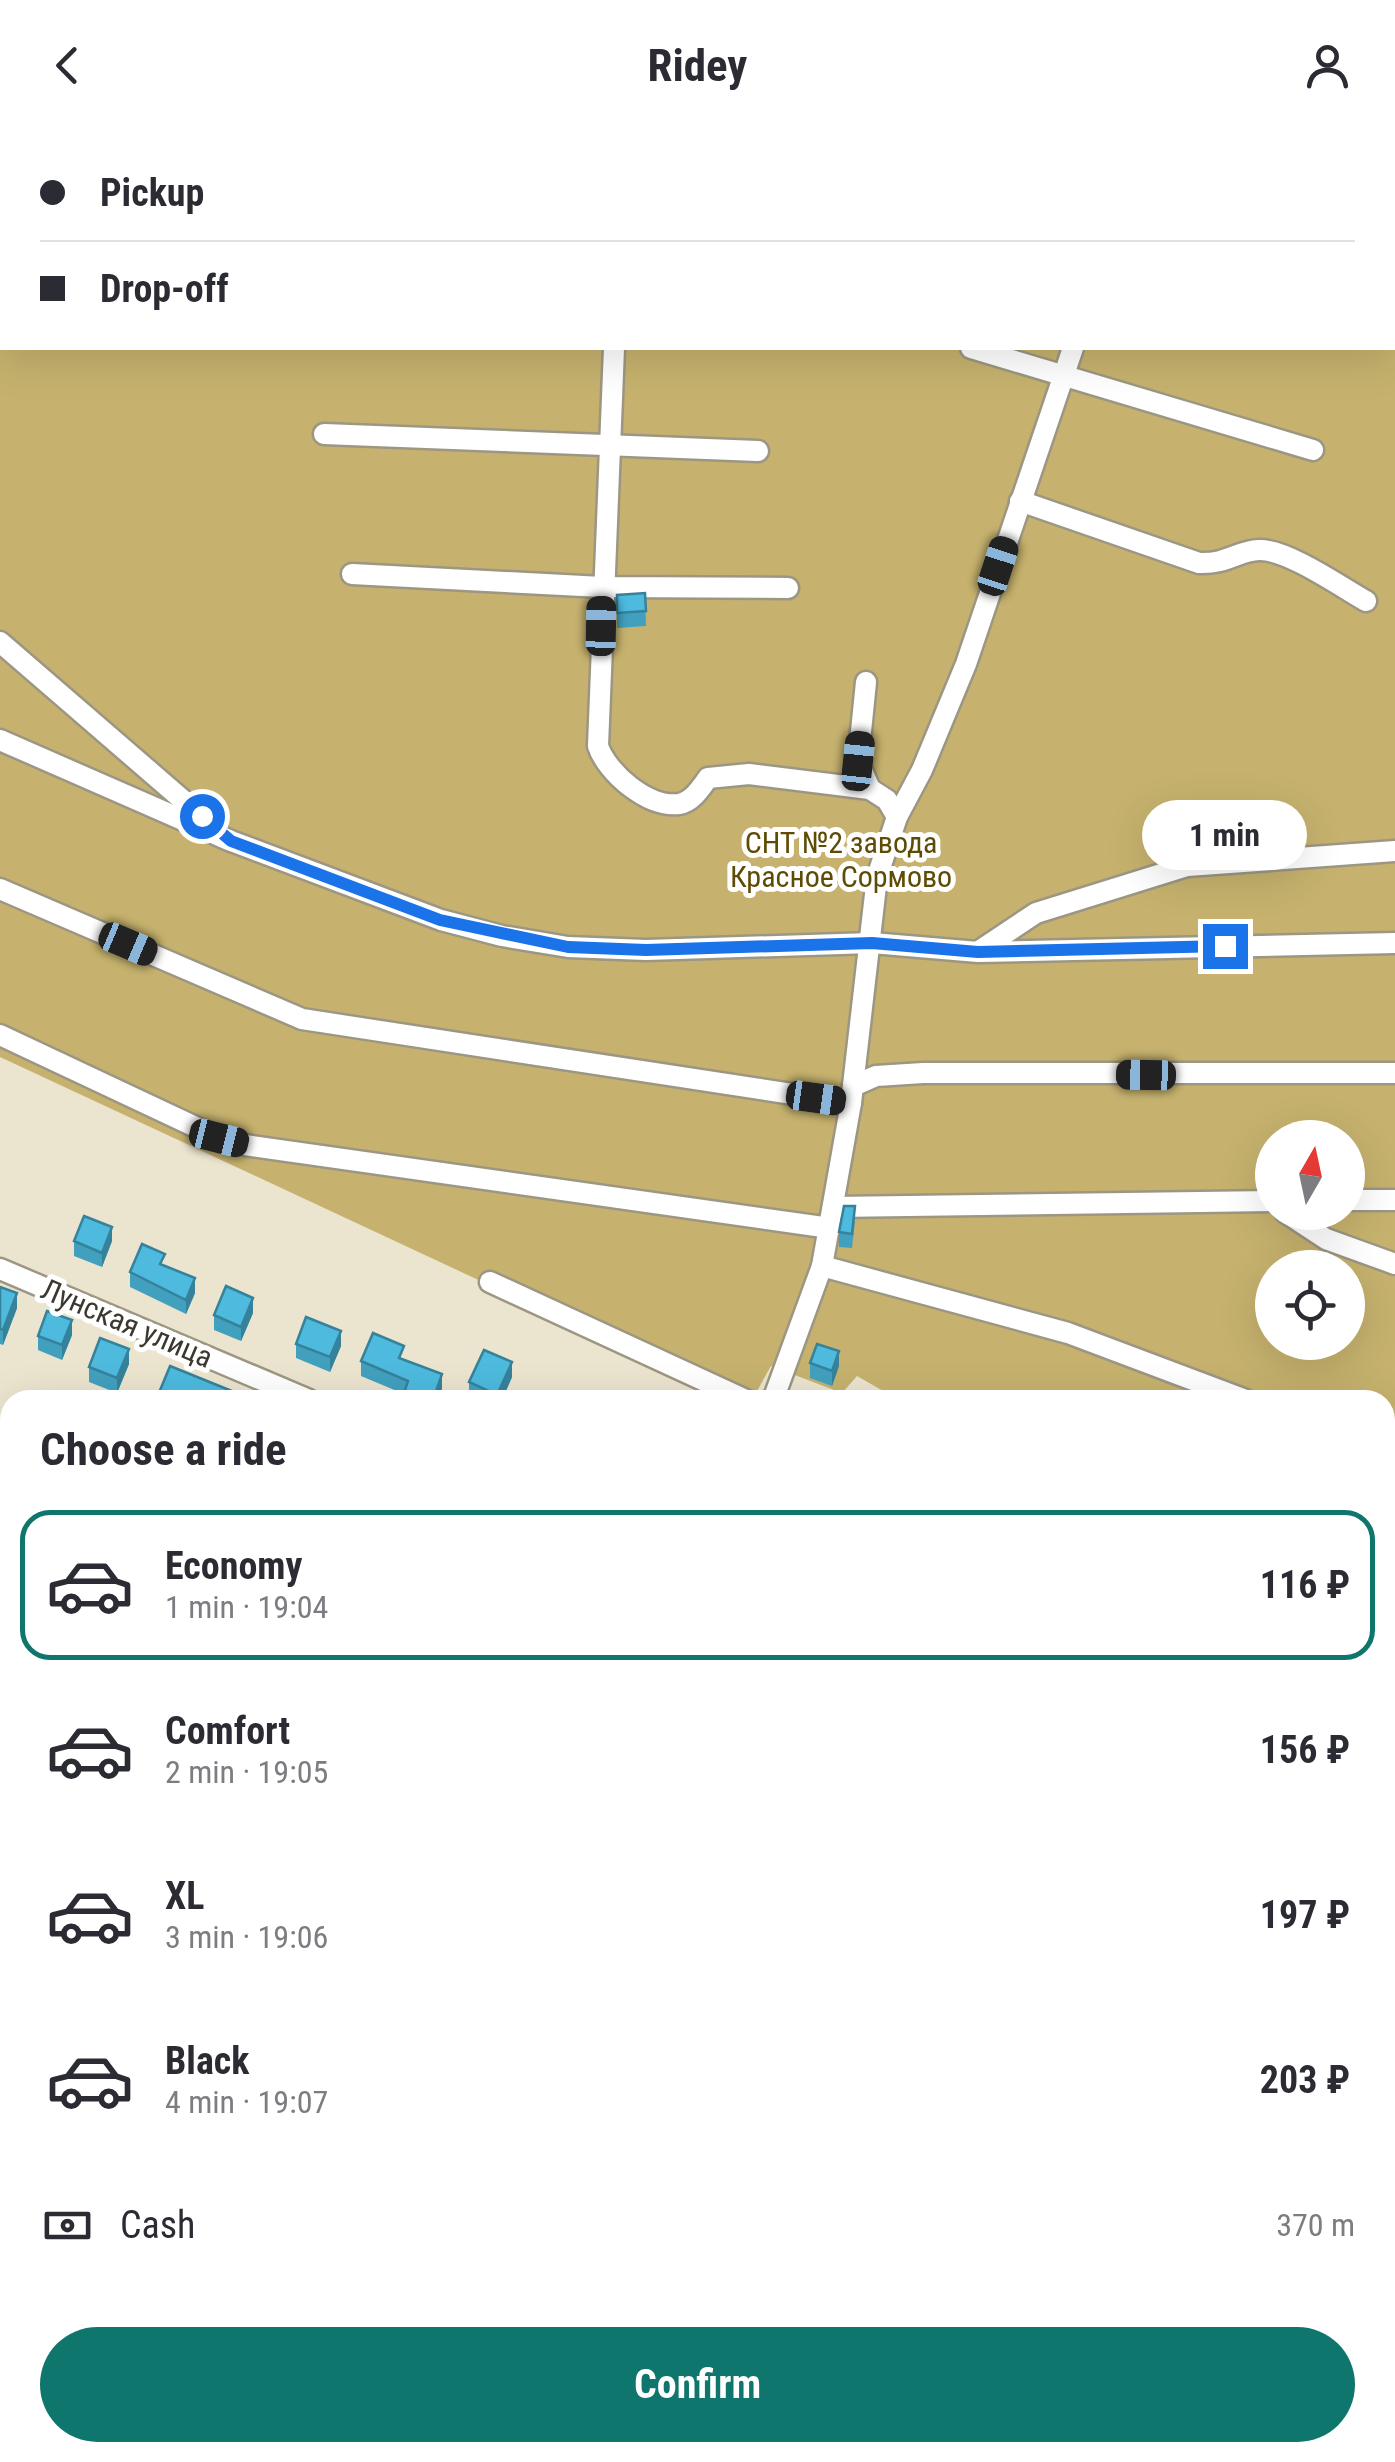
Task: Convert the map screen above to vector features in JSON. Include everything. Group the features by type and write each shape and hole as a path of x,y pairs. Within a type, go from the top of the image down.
{"street":[{"path":"614,350 598,746 615,774 640,792 672,804 690,800 708,778 749,774 870,789 887,800 897,817"},
{"path":"978,350 1312,450"},
{"path":"777,1390 822,1266 832,1217 852,1094 878,877 897,817 922,770 966,664 1072,350"},
{"path":"324,434 758,451"},
{"path":"1020,500 1199,562 1223,564 1262,550 1283,555 1366,601"},
{"path":"352,574 602,587 788,588"},
{"path":"0,642 231,841"},
{"path":"866,682 858,761 870,789"},
{"path":"0,740 231,841 440,920 568,947 646,950 872,943 978,952 1395,943"},
{"path":"978,952 1036,914 1187,866 1395,851"},
{"path":"0,888 302,1018 852,1094 876,1076 923,1073 1395,1073"},
{"path":"0,1035 219,1138 244,1144 832,1217 1255,1206"},
{"path":"1365,1200 1395,1200"},
{"path":"1313,1230 1395,1264"},
{"path":"822,1266 1068,1333 1219,1390"},
{"name":"Лунская улица","path":"0,1270 285,1390"},
{"path":"490,1282 724,1390"}],"green space":[{"name":"СНТ №2 завода Красное Сормово","path":"0,350 1395,350 1395,1390 882,1390 857,1376 845,1390 834,1390 771,1366 758,1390 715,1390 0,1057"}],"building":[{"path":"645,593 646,611 617,613 617,595"},
{"path":"844,1206 855,1206 852,1234 839,1232"},
{"path":"84,1216 112,1227 102,1253 74,1241"},
{"path":"142,1244 165,1254 160,1264 195,1278 186,1300 130,1272"},
{"path":"226,1286 253,1298 241,1327 214,1315"},
{"path":"0,1287 17,1293 3,1330 0,1329"},
{"path":"47,1311 72,1320 62,1345 38,1336"},
{"path":"306,1317 341,1331 330,1357 296,1344"},
{"path":"373,1333 404,1346 399,1358 442,1374 436,1390 405,1390 408,1381 361,1361"},
{"path":"100,1338 129,1349 117,1378 89,1367"},
{"path":"817,1344 839,1351 832,1371 810,1363"},
{"path":"484,1350 512,1362 499,1390 486,1390 469,1382"},
{"path":"170,1366 229,1390 160,1390"}],"route":[{"path":"202,816 231,841 440,920 568,947 646,950 872,943 978,952 1225,946"}]}
